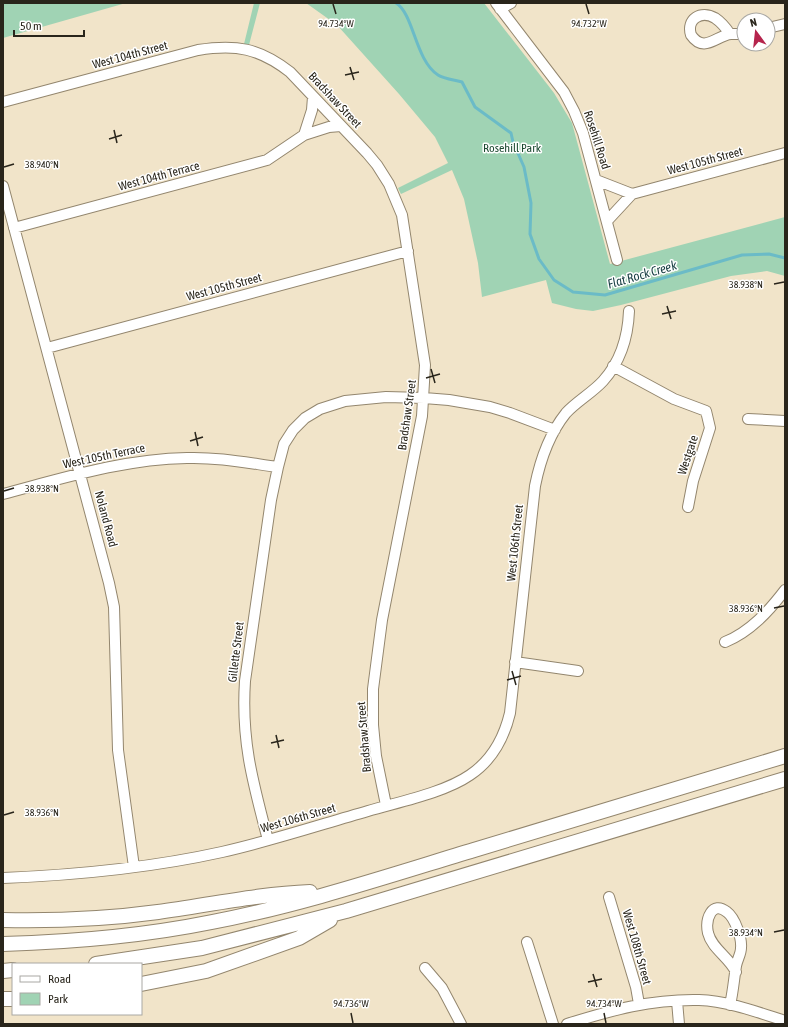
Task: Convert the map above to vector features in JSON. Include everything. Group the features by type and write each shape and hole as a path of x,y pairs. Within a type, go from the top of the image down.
{"highway":[{"path":"3,944 52,943 162,931 214,922 338,891 785,756"},
{"path":"103,963 202,948 346,911 785,779"},
{"path":"3,920 52,921 157,912 284,893 338,891"},
{"path":"142,984 206,971 249,956 299,938 346,911"}],"street":[{"path":"498,6 511,3"},
{"name":"Rosehill Road","path":"498,6 567,98 583,133 617,260"},
{"path":"730,34 736,34"},
{"name":"West 104th Street","path":"3,102 198,50 217,47 236,47 245,48 264,55"},
{"name":"Bradshaw Street","path":"264,55 276,61 290,72 377,165 390,184 402,215 408,251 424,358 424,398 422,416 376,659 373,690 373,725 376,756 386,806"},
{"path":"304,134 312,110 313,97"},
{"name":"West 104th Terrace","path":"14,228 267,160 275,156 304,134 329,127 341,126"},
{"name":"West 105th Street","path":"632,194 785,153"},
{"path":"596,180 632,194 607,221"},
{"name":"Noland Road","path":"3,186 80,473 114,607 118,750 134,867"},
{"name":"West 105th Street","path":"47,348 408,251"},
{"path":"278,467 284,444 293,430 305,418 320,409 345,401 357,399 386,397 449,400 490,407 555,430 566,413 603,381 622,352 626,338 629,311"},
{"name":"Westgate","path":"613,366 674,399 706,411 710,428 693,481 688,507"},
{"path":"748,419 785,421"},
{"name":"West 106th Street","path":"3,878 47,877 134,867 216,853 268,840 386,806 449,786 471,775 486,761 500,740 508,722 535,486 539,466 555,430"},
{"name":"West 105th Terrace","path":"3,494 118,464 154,460 189,458 224,460 278,467"},
{"name":"Gillette Street","path":"268,840 250,773 243,708 245,681 270,500 278,467"},
{"path":"725,642 746,631 784,594"},
{"path":"515,662 578,671"},
{"name":"West 108th Street","path":"609,897 636,987 639,1004"},
{"path":"730,1005 741,948 738,931 731,917 726,910 718,909 711,912 707,917 708,934 712,942 732,964 736,972"},
{"path":"527,942 553,1024"},
{"path":"425,968 442,988 461,1024"},
{"name":"West 108th Street","path":"567,1024 639,1004 664,1000 699,1000 730,1005 785,1021"},
{"path":"677,1001 679,1024"}],"green space":[{"path":"3,3 126,3 3,38"},
{"path":"254,3 260,3 249,45 244,44"},
{"name":"Rosehill Park","path":"306,3 484,3 554,93 572,123 610,264 785,217 785,276 767,271 731,276 593,311 576,309 552,303 546,280 482,297 478,263 464,199 452,170 401,194 398,188 448,163 435,137 399,94 337,25"}],"waterway":[{"name":"Flat Rock Creek","path":"396,3 407,17 419,49 430,68 440,76 462,82 475,107 511,133 513,142 524,167 531,203 530,234 539,259 554,280 573,292 605,295 742,255 769,254 785,258"}]}
